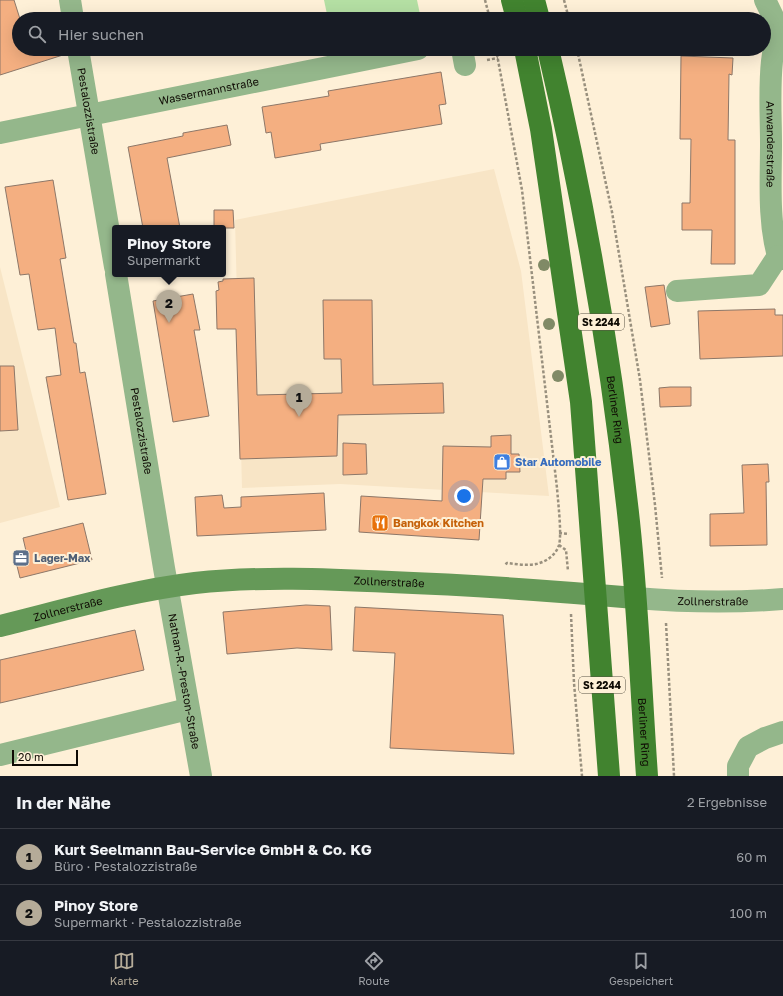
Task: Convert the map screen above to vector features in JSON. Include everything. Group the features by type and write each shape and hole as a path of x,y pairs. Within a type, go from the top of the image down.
{"main road":[{"path":"512,0 515,12"},
{"path":"534,0 537,12"},
{"name":"St 2244","path":"526,56 541,129 581,402 609,776"},
{"name":"Berliner Ring","path":"550,56 566,125 580,195 614,399 629,523 647,776"}],"street":[{"path":"70,0 72,12"},
{"path":"765,0 782,33"},
{"name":"Anwanderstraße","path":"677,291 759,286 780,258 774,242 772,214 771,75 775,43 777,38 782,33"},
{"name":"Pestalozzistraße","path":"79,56 112,250"},
{"name":"Wassermannstraße","path":"0,133 384,56"},
{"name":"Pestalozzistraße","path":"116,277 168,587"},
{"name":"Zollnerstraße","path":"0,626 137,592 233,580 319,579 422,583 665,600 748,602 783,599"},
{"name":"Nathan-R.-Preston-Straße","path":"168,587 201,776"},
{"path":"0,755 188,708"},
{"path":"738,776 738,766 748,747 765,738 783,732"}],"path":[{"path":"485,0 488,12"},
{"path":"564,0 567,12"},
{"path":"497,56 522,190 557,488 560,527 559,544 553,556 535,565 507,563 502,567"},
{"path":"559,544 566,550 570,593 574,684 582,776"}],"shaded area":[{"path":"494,169 521,271 549,496 340,484 242,488 235,220"},
{"path":"0,267 60,507 0,523"}],"green space":[{"path":"324,0 417,0 420,12 327,12"}],"building":[{"path":"0,0 14,0 18,12 12,12 12,56 60,56 0,75"},
{"path":"681,56 733,58 732,75 729,74 728,140 735,140 735,264 711,264 712,230 682,230 682,203 690,203 691,139 680,139"},
{"path":"441,72 446,104 439,105 442,124 320,144 321,150 275,158 271,132 266,133 262,107 329,96 328,91"},
{"path":"227,125 231,145 167,158 179,225 142,225 128,147 183,136 183,133"},
{"path":"53,180 66,258 60,259 74,343 76,343 80,373 85,372 106,494 68,500 46,377 61,375 55,328 38,330 29,274 20,275 5,187"},
{"path":"214,210 233,210 234,228 226,228 226,225 214,225"},
{"path":"254,278 257,395 342,393 341,359 324,359 323,300 372,300 373,385 443,383 444,413 338,415 337,456 240,459 236,329 217,329 216,291 219,290 218,282 223,281 223,279"},
{"path":"664,285 670,324 651,327 645,287"},
{"path":"193,294 200,330 194,330 209,416 173,422 153,301"},
{"path":"775,309 775,315 783,315 783,356 700,359 698,311"},
{"path":"0,366 14,366 18,430 0,431"},
{"path":"691,387 691,406 660,407 659,388"},
{"path":"511,435 511,454 519,454 520,472 506,472 506,479 483,479 479,540 359,532 361,496 442,501 443,446 491,447 491,436"},
{"path":"343,443 366,444 367,474 343,475"},
{"path":"768,464 769,482 766,482 767,545 710,546 710,514 744,513 742,465"},
{"path":"324,493 326,530 197,536 195,497 222,495 224,508 241,507 241,497"},
{"path":"83,523 92,560 20,578 14,554 26,551 23,538"},
{"path":"306,605 330,606 332,650 297,648 227,654 223,612"},
{"path":"355,607 503,615 514,754 390,748 395,653 353,651"},
{"path":"135,630 144,670 0,703 0,660"}],"place":[{"name":"Pinoy Store","path":"169,323"},
{"name":"Kurt Seelmann Bau-Service GmbH & Co. KG","path":"299,417"},
{"name":"Star Automobile","path":"502,462"},
{"name":"Bangkok Kitchen","path":"380,523"},
{"name":"Lager-Max","path":"21,558"}]}
